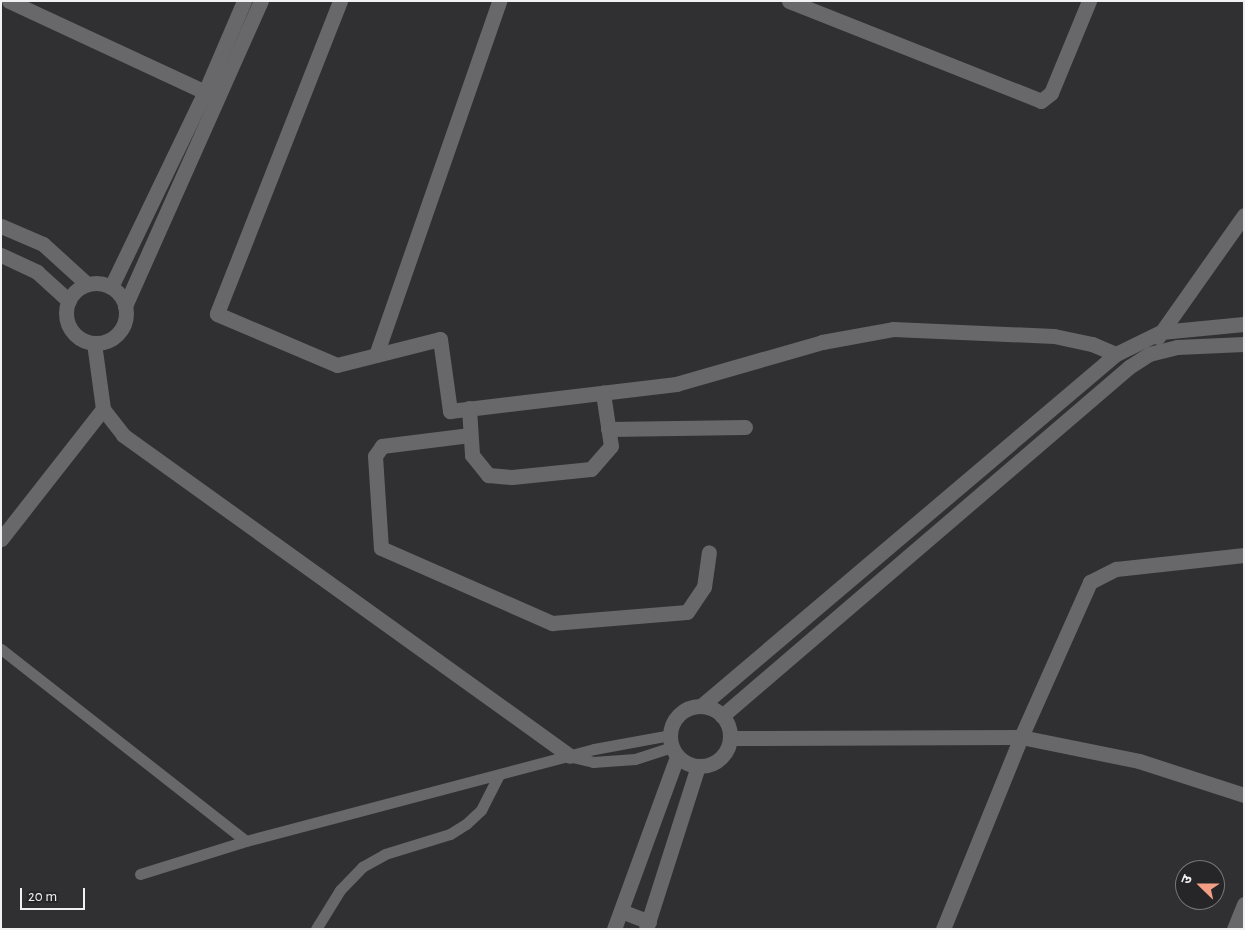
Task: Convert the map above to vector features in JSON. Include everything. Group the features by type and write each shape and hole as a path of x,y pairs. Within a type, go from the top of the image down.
{"street":[{"path":"9,1 220,99"},
{"path":"110,287 205,92 244,1"},
{"path":"87,284 69,301 66,312 74,334 94,343 106,342 119,332 126,317 125,306 220,99 261,1"},
{"path":"340,1 217,314 337,364 440,338 450,411 676,384 822,342 893,329 1054,336 1092,344 1116,354"},
{"path":"376,355 499,1"},
{"path":"789,1 1041,101 1051,93 1089,1"},
{"path":"1149,354 1161,332 1244,216"},
{"path":"1,226 43,244 87,284 110,287 125,306"},
{"path":"1,255 37,272 69,301"},
{"path":"614,929 673,746 679,714 701,706 1116,354 1161,332 1244,324"},
{"path":"94,343 103,409 123,435 570,756"},
{"path":"722,716 1114,379 1149,354 1176,347 1244,344"},
{"path":"469,408 472,455 488,475 512,477 591,469 610,446 603,393"},
{"path":"1,539 103,409"},
{"path":"608,429 745,426"},
{"path":"470,435 382,446 375,456 381,548 552,623 687,612 704,587 709,552"},
{"path":"943,929 1021,737 1090,582 1116,569 1244,556"},
{"path":"698,766 720,759 730,738 722,716 701,706"},
{"path":"730,738 1021,737 1139,761 1244,795"},
{"path":"673,746 698,766"},
{"path":"621,911 648,926 698,766"},
{"path":"1234,929 1244,904"}],"lane":[{"path":"1,649 246,841"},
{"path":"570,756 593,762 635,759 673,746"},
{"path":"140,874 246,841 570,756 673,746"},
{"path":"316,929 340,890 362,867 385,854 450,834 466,824 481,810 499,775"}]}
